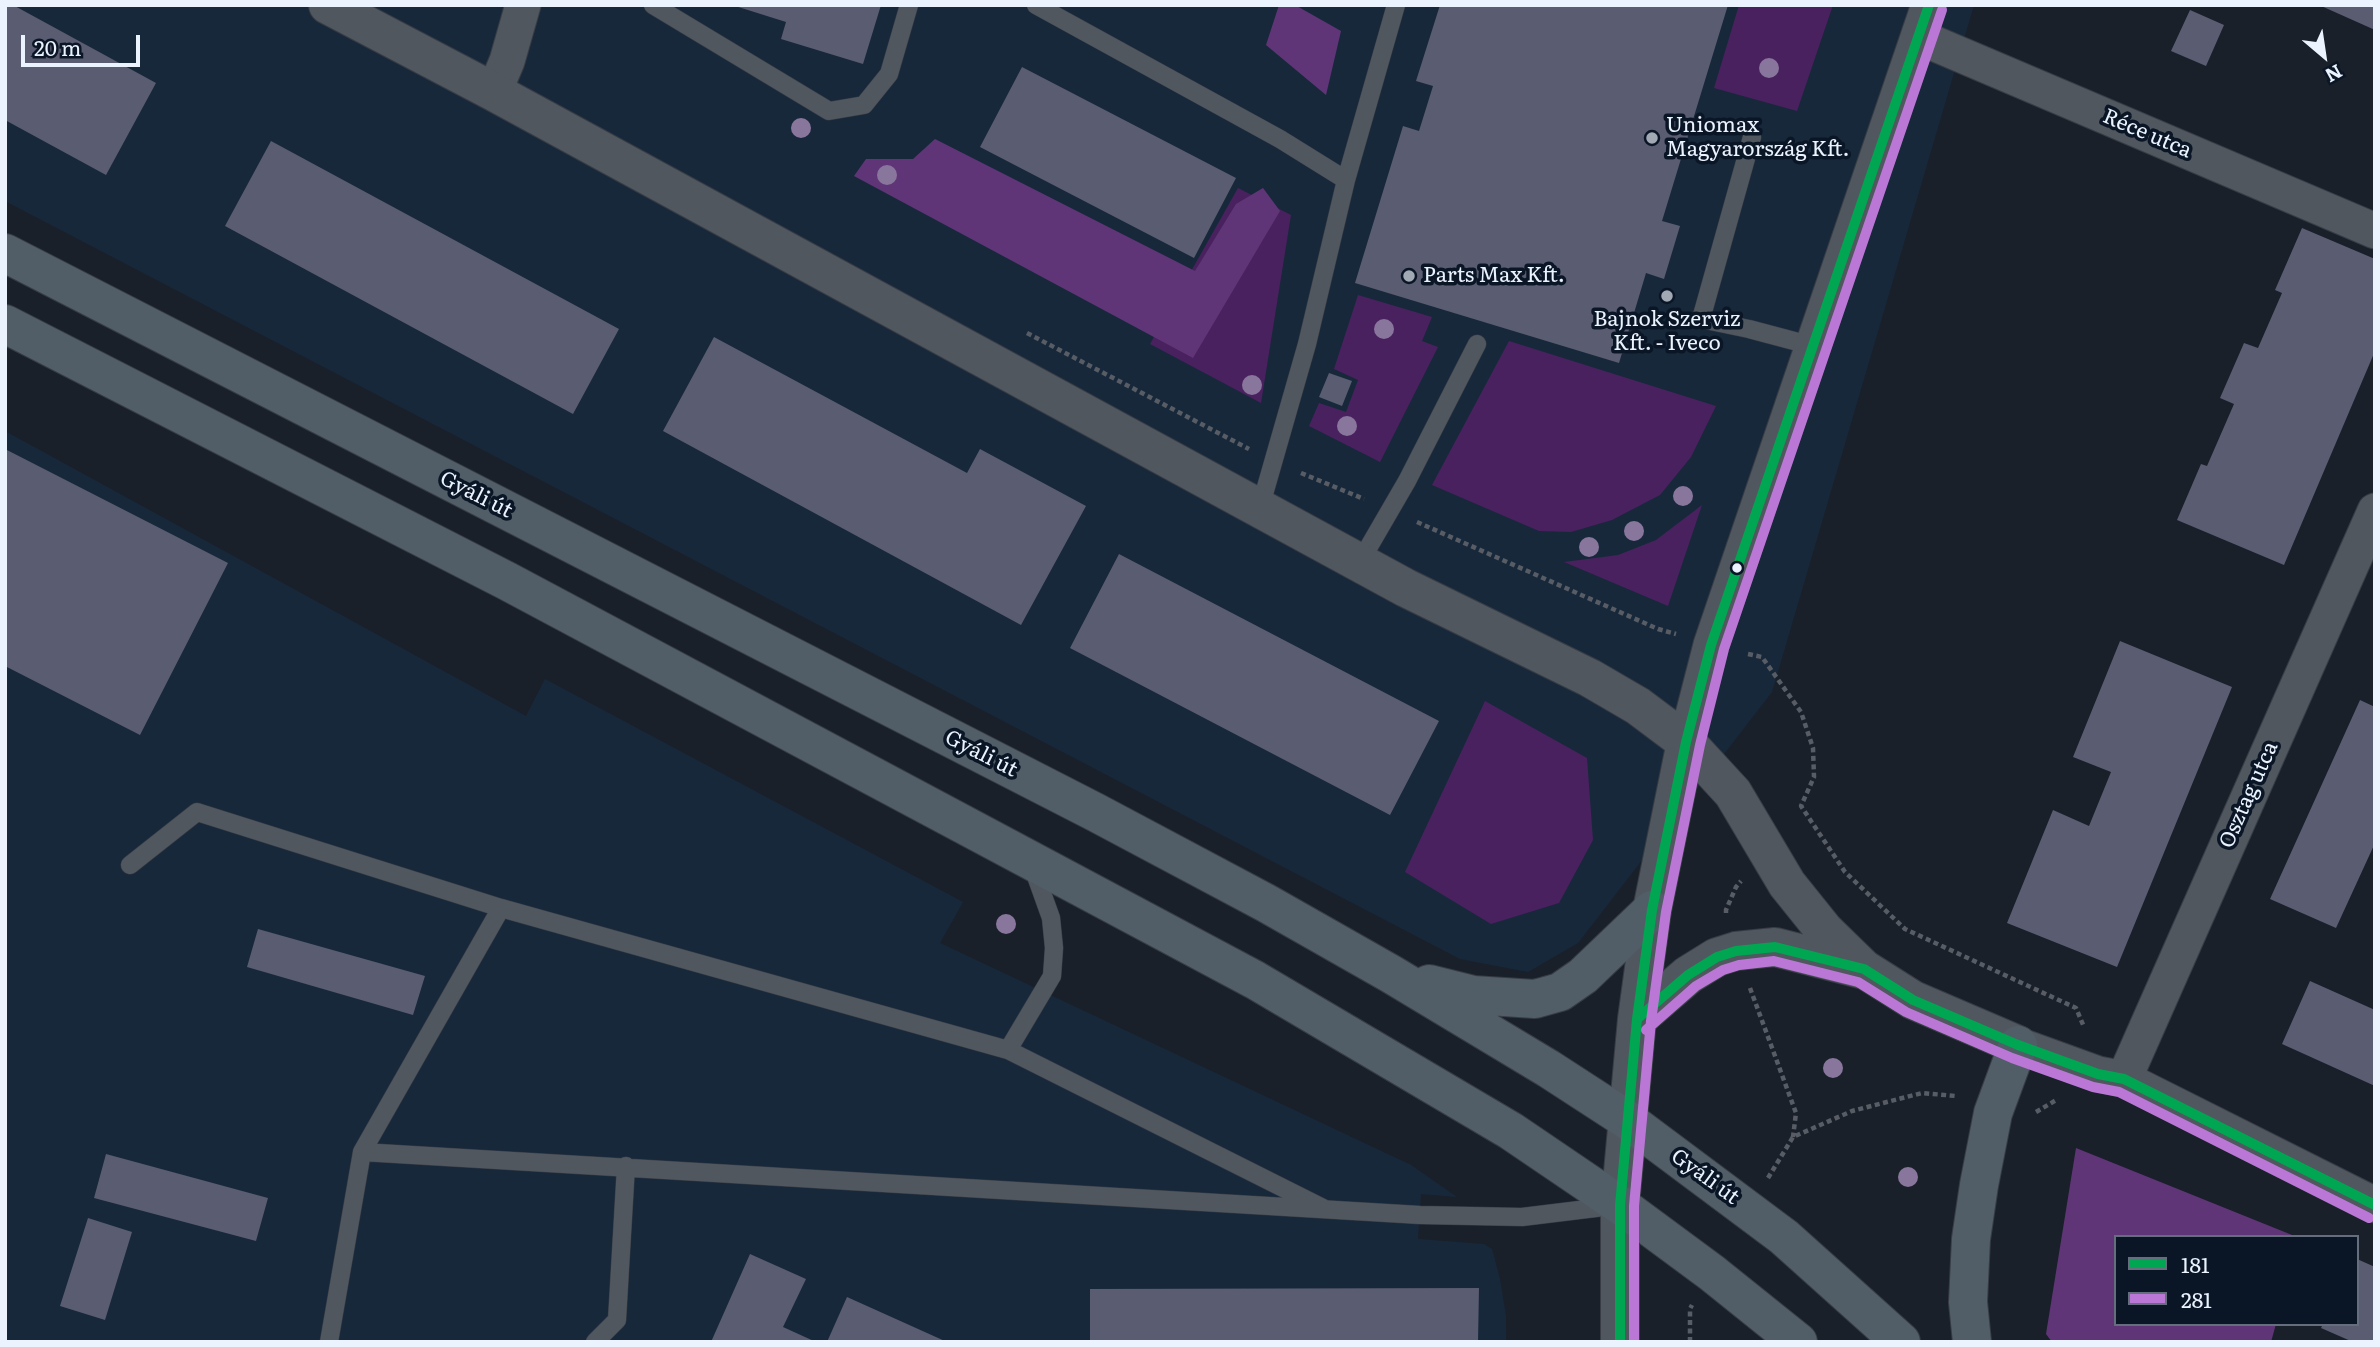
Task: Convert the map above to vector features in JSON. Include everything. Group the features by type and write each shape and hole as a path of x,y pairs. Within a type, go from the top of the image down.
{"main road":[{"name":"Gyáli út","path":"5,253 1095,812 1266,903 1391,974 1549,1069 1626,1119 1802,1252 1901,1342"},
{"path":"5,324 507,581 1291,1001 1472,1107 1620,1205 1712,1273 1798,1342"},
{"path":"1391,974 1473,995 1535,999 1560,992 1583,976 1652,910"},
{"path":"1972,1342 1968,1303 1971,1239 1979,1185 1997,1099 2018,1045"}],"street":[{"path":"328,5 494,92 1406,588 1590,678 1638,706 1686,741 1733,793 1787,884 1824,930 1864,969 1913,1000 2018,1045 2111,1077 2375,1205"},
{"path":"494,92 507,61 523,5"},
{"path":"1620,1342 1620,1205 1626,1119 1652,910 1686,741 1711,645 1924,21"},
{"name":"Réce utca","path":"1924,21 2375,231"},
{"name":"Osztag utca","path":"2111,1077 2375,511"},
{"path":"1637,1019 1688,975 1717,957 1736,951 1775,947 1864,969"}],"lane":[{"path":"653,5 829,111 864,105 889,74 909,5"},
{"path":"1036,5 1280,139 1346,180"},
{"path":"1260,508 1307,344 1346,180 1396,5"},
{"path":"1752,137 1702,320 1813,346"},
{"path":"1360,562 1477,344"},
{"path":"130,864 197,812 501,908 1008,1050 1323,1208"},
{"path":"1008,1050 1052,976 1054,948 1051,918 1031,862"},
{"path":"329,1342 362,1152 501,908"},
{"path":"362,1152 1420,1215 1522,1217 1620,1205"},
{"path":"595,1342 617,1320 626,1166"}],"path":[{"path":"1272,461 1390,510 1658,629 1762,657 1801,712 1813,748 1814,777 1801,806 1845,872 1905,929 2076,1007 2090,1043 2111,1077 2038,1113 1997,1099 1922,1093 1852,1111 1793,1137 1749,1210"},
{"path":"1690,1342 1690,1309 1712,1273"}],"shaded area":[{"path":"5,5 1974,5 1772,692 1578,943 1528,972 1460,959 5,201"},
{"path":"1279,5 1295,5 1341,31 1326,95 1266,45"},
{"path":"1739,5 1833,5 1797,111 1714,88"},
{"path":"935,139 1195,271 1236,204 1263,188 1280,211 1193,358 854,176 866,159 913,159"},
{"path":"1238,188 1291,215 1261,403 1150,344"},
{"path":"1358,295 1432,317 1422,341 1438,347 1380,462 1309,426 1319,403 1346,412 1358,380 1334,369"},
{"path":"1509,341 1716,406 1691,457 1660,495 1612,520 1571,532 1539,531 1432,485"},
{"path":"5,431 526,716 545,679 963,902 940,943 1411,1165 1457,1197 1421,1194 1418,1239 1484,1244 1492,1249 1506,1316 1506,1342 5,1342"},
{"path":"1702,505 1668,606 1564,562 1618,555 1656,540"},
{"path":"1485,701 1587,758 1593,840 1559,903 1491,924 1405,872"},
{"path":"2076,1148 2292,1235 2114,1235 2114,1326 2275,1326 2271,1342 2052,1342 2046,1334"}],"building":[{"path":"5,5 13,5 156,83 106,175 5,120"},
{"path":"732,5 881,5 863,64 781,39 786,22"},
{"path":"1440,5 1728,5 1662,221 1680,226 1664,279 1646,273 1619,363 1355,283 1403,126 1419,131 1433,86 1416,81"},
{"path":"2319,5 2375,5 2375,30"},
{"path":"2190,10 2224,25 2206,66 2171,51"},
{"path":"1022,67 1236,178 1194,258 980,147"},
{"path":"271,141 619,329 573,414 225,226"},
{"path":"2302,228 2375,259 2375,351 2284,565 2177,520 2201,464 2207,466 2234,404 2220,398 2244,343 2258,348 2282,293 2275,290"},
{"path":"714,337 967,473 980,449 1086,506 1021,625 663,431"},
{"path":"1329,373 1352,381 1342,406 1319,397"},
{"path":"5,449 228,563 140,735 5,666"},
{"path":"1119,554 1439,721 1390,815 1070,648"},
{"path":"2120,641 2232,687 2117,967 2007,923 2053,810 2089,826 2111,772 2073,757"},
{"path":"2360,700 2375,707 2375,843 2336,928 2270,899"},
{"path":"258,929 425,976 413,1015 247,967"},
{"path":"2310,981 2375,1010 2375,1086 2282,1044"},
{"path":"106,1154 268,1198 256,1241 94,1198"},
{"path":"88,1218 132,1232 105,1320 60,1306"},
{"path":"750,1254 806,1279 783,1327 816,1342 711,1342"},
{"path":"2359,1260 2375,1267 2375,1342 2353,1342 2321,1328 2359,1326"},
{"path":"1479,1288 1478,1342 1090,1342 1090,1289"},
{"path":"847,1297 947,1342 827,1342"}],"transit line":[{"name":"181","path":"1620,1342 1620,1205 1637,1019 1652,910 1686,742 1711,645 1929,5"},
{"name":"281","path":"1634,1342 1634,1206 1651,1021 1666,912 1700,745 1724,649 1942,10"},
{"name":"181","path":"1637,1019 1688,975 1717,957 1736,951 1775,947 1864,969 1913,1000 2018,1045 2098,1074 2124,1079 2375,1205"},
{"name":"281","path":"1646,1030 1696,986 1723,970 1739,965 1774,961 1858,982 1906,1012 2012,1058 2093,1087 2119,1092 2369,1218"}],"place":[{"name":"Uniomax Magyarország Kft.","path":"1652,138"},
{"name":"Parts Max Kft.","path":"1409,276"},
{"name":"Bajnok Szerviz Kft. - Iveco","path":"1667,296"}]}
